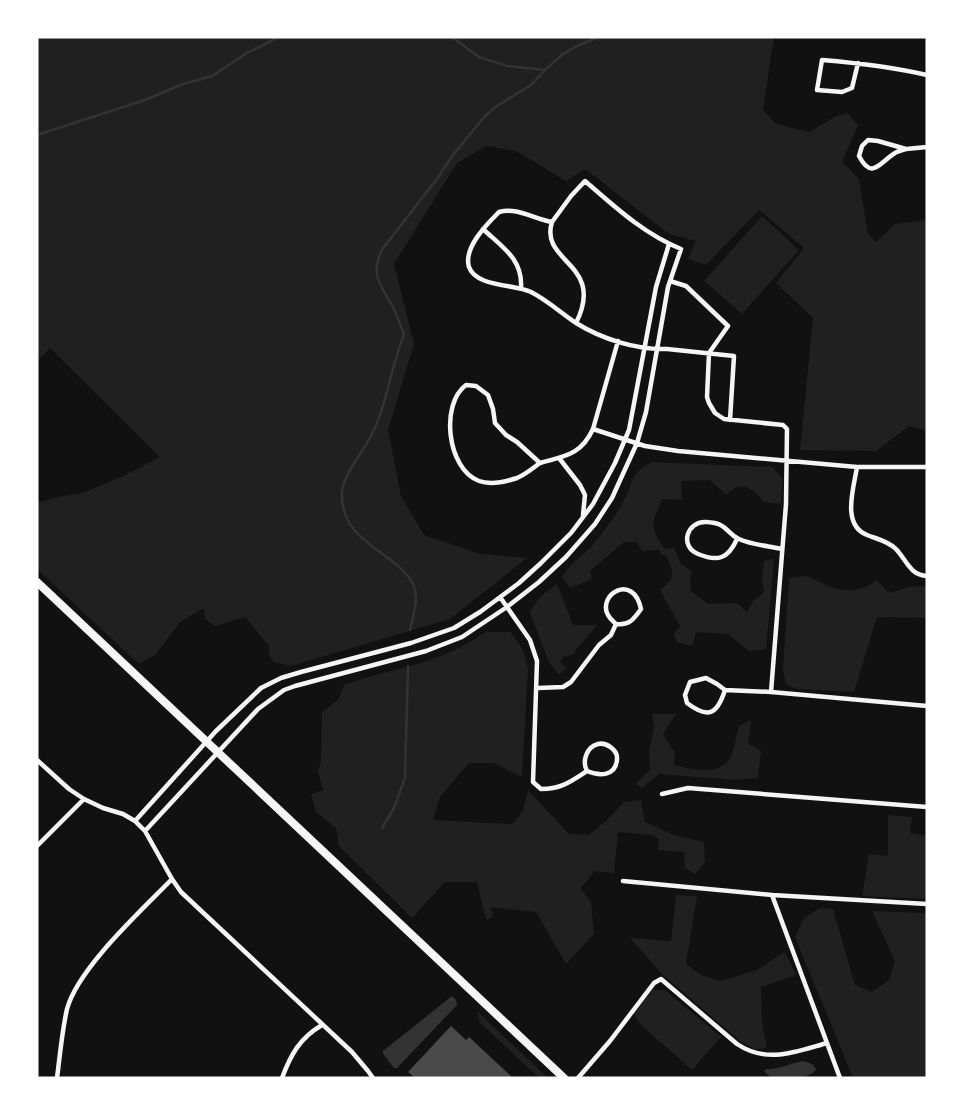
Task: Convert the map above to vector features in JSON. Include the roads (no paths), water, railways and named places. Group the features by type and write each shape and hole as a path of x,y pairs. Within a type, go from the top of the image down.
{"main road":[{"path":"37,582 564,1078"}],"street":[{"path":"858,63 852,88 842,92 817,90 822,60 858,63 896,68 927,75"},
{"path":"906,149 868,140 862,146 859,156 863,164 870,169 879,168 895,153 906,149 927,148"},
{"path":"145,831 258,709 284,690 426,651 478,627 555,568 595,524 612,498 637,443 646,412 670,281 681,249 647,232 585,181 552,222 549,232 551,240 583,285 584,304 576,323"},
{"path":"552,222 516,211 499,212 475,240 469,254 469,266 482,280 521,288 585,328 618,341 645,348 734,356 730,421"},
{"path":"483,229 517,262 521,288"},
{"path":"135,821 206,741 261,688 301,672 348,661 454,628 500,597 541,563 571,533 593,504 629,430 656,287 669,244"},
{"path":"670,281 686,286 728,326 709,353 707,397 715,412 730,421 779,425 785,427 788,433 771,692"},
{"path":"540,463 495,423 488,395 476,386 466,384 459,390 452,409 451,442 459,462 471,477 481,482 498,483 519,477 540,463 572,454 586,443 593,429 618,341"},
{"path":"593,429 645,446 678,451 857,467 927,467"},
{"path":"559,458 585,495 583,517"},
{"path":"857,467 851,512 854,525 859,532 890,544 910,569 916,574 927,576"},
{"path":"737,539 732,551 725,556 706,557 693,551 687,543 687,534 698,522 719,523 737,539 782,549"},
{"path":"621,589 630,590 639,599 641,609 633,620 623,625 615,624 607,614 606,602 621,589"},
{"path":"500,597 530,640 537,661 533,782 541,789 553,789 566,785 587,771"},
{"path":"538,688 563,687 571,682 598,645 611,635 615,624"},
{"path":"725,690 721,702 710,713 703,713 687,703 685,695 690,681 706,678 725,690 927,706"},
{"path":"602,743 616,752 618,759 613,769 604,775 587,771 585,758 597,744 602,743"},
{"path":"37,760 84,799 135,821 145,831 181,892 352,1052 373,1078"},
{"path":"662,794 688,788 927,807"},
{"path":"37,846 84,799"},
{"path":"57,1078 68,1007 85,974 172,880"},
{"path":"623,881 772,895 927,904"},
{"path":"772,895 840,1078"},
{"path":"578,1078 654,983 661,979 749,1052 765,1056 827,1043"},
{"path":"282,1078 297,1046 309,1033 322,1025"}],"waterway":[{"path":"37,135 212,76 247,53 279,37"},
{"path":"452,37 479,57 507,66 545,70"},
{"path":"410,630 416,602 413,583 404,571 364,540 352,527 344,512 342,493 349,472 376,424 404,334 378,279 379,257 383,248 485,116 531,85 563,54 599,37"},
{"path":"382,828 394,808 405,778 408,666"}]}
